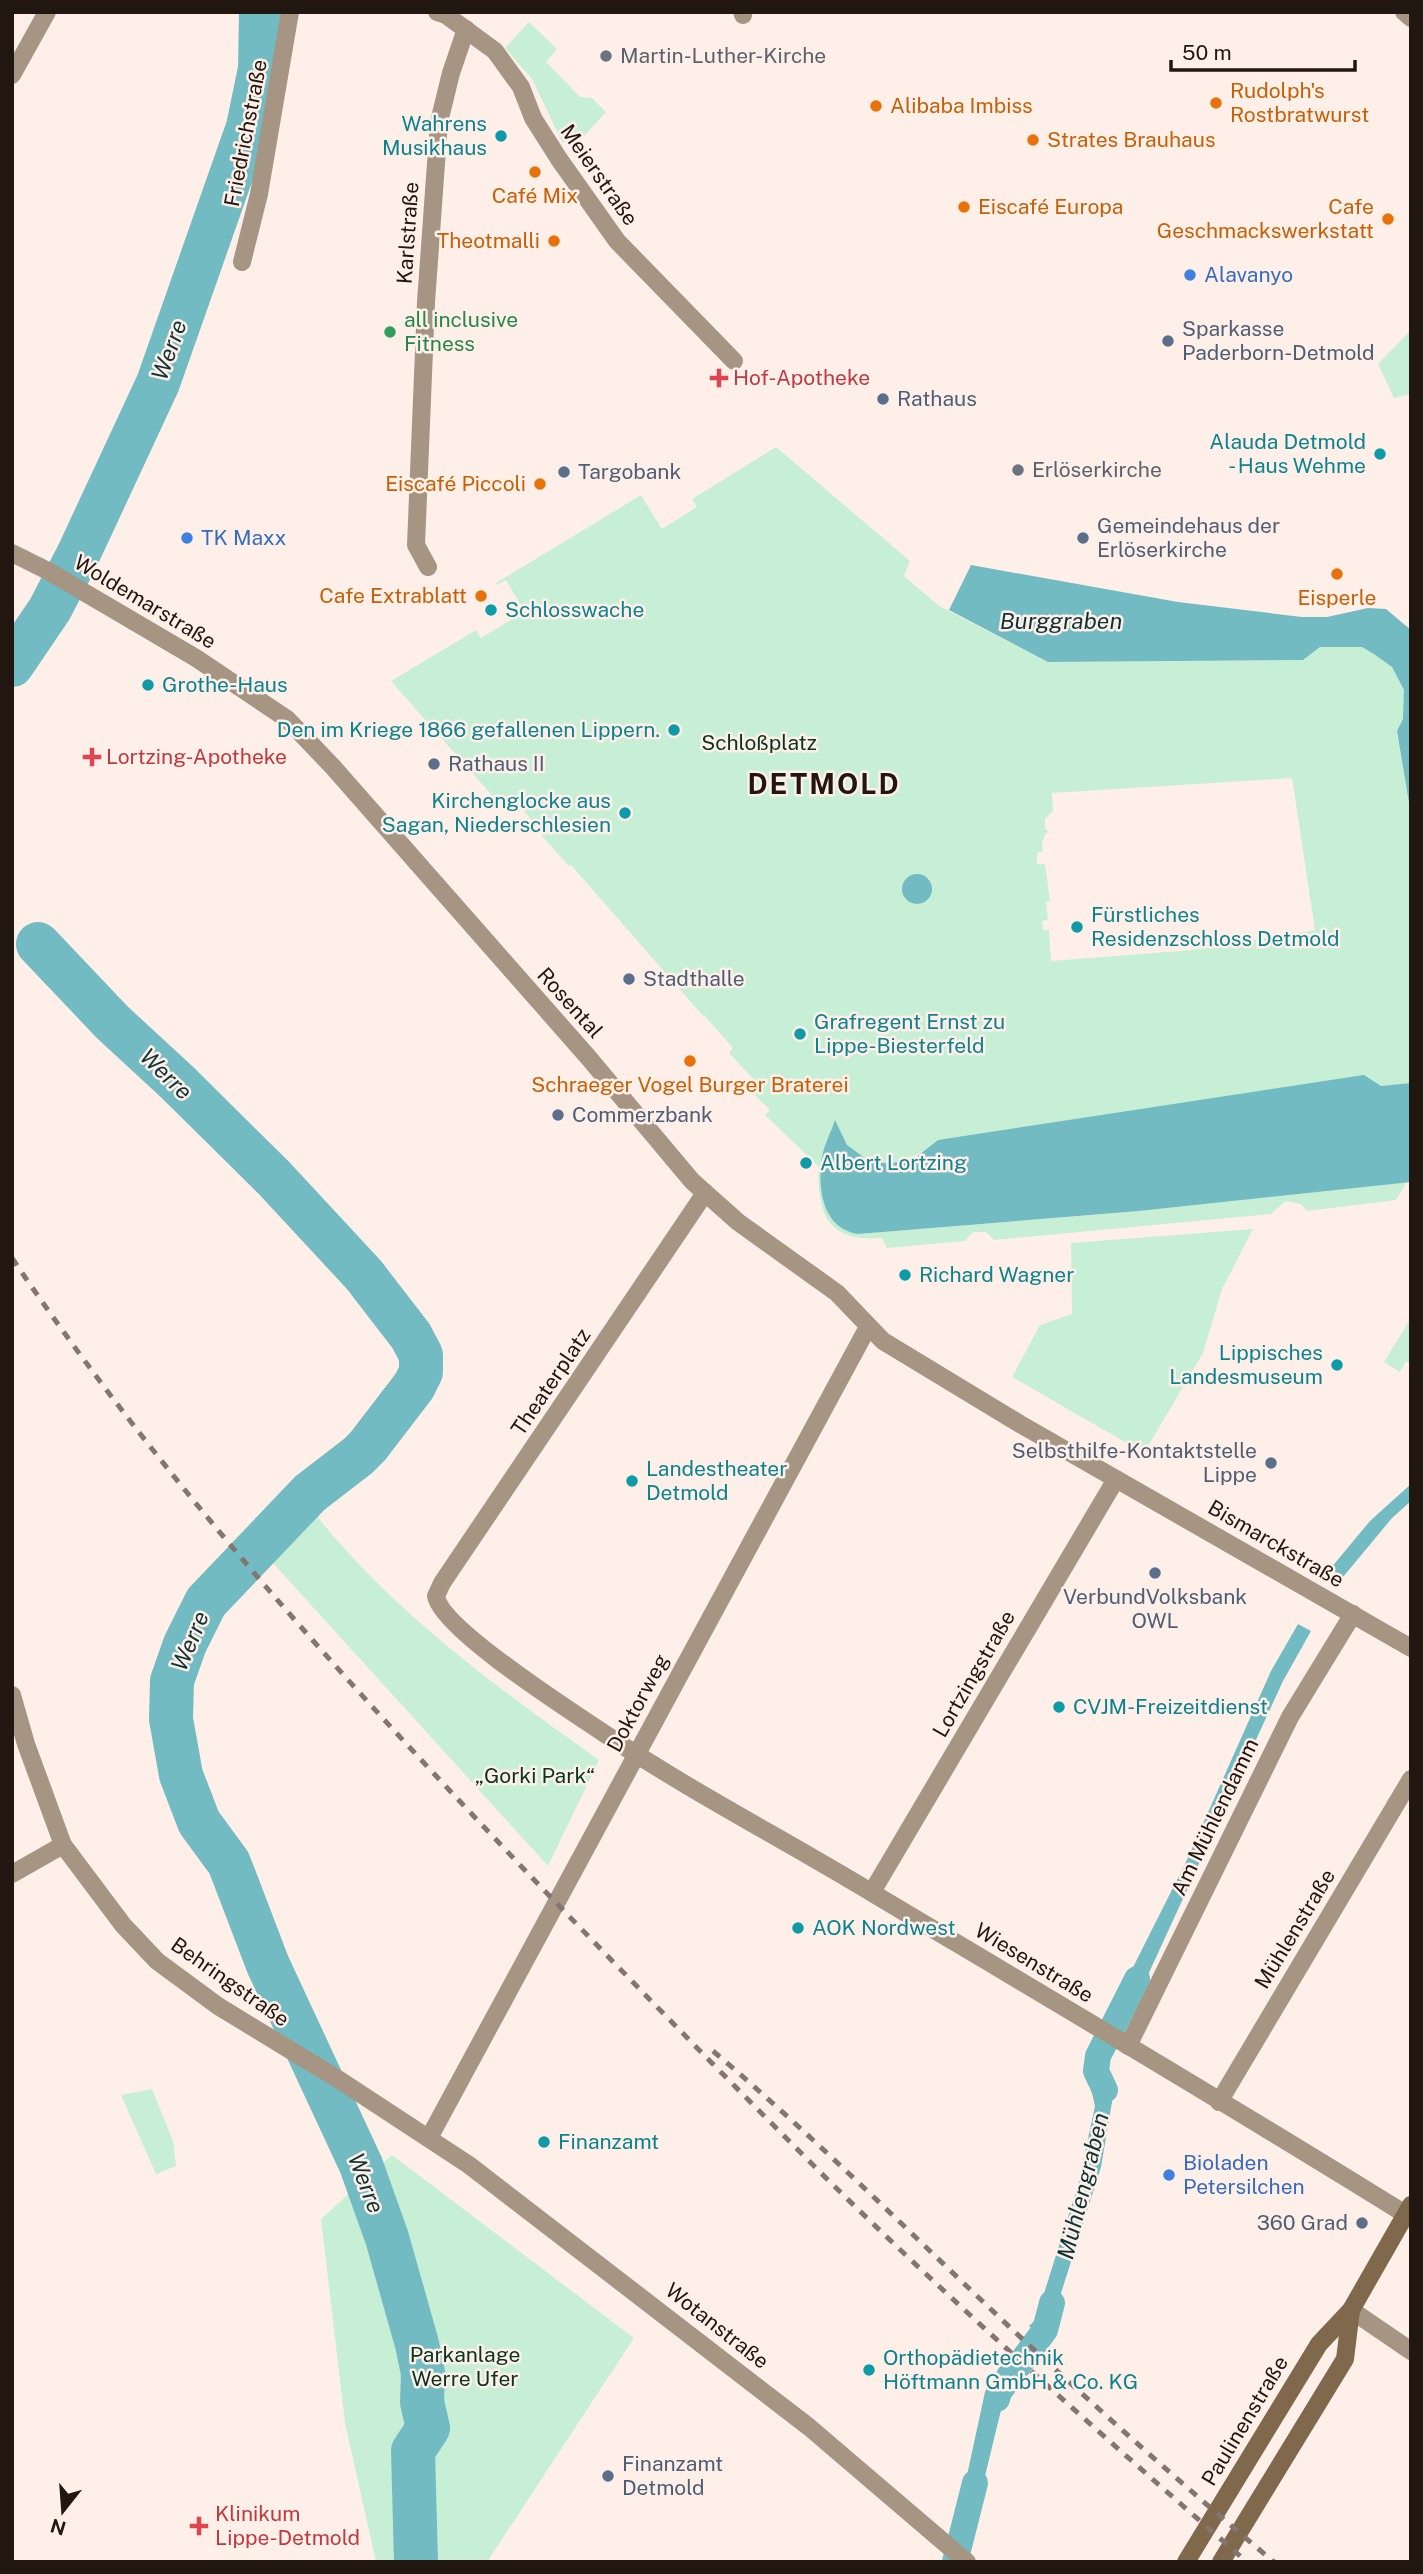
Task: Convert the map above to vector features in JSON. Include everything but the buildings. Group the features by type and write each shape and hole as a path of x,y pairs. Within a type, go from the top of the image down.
{"main road":[{"name":"Paulinenstraße","path":"1186,2562 1319,2344 1351,2310 1408,2210"},
{"name":"Paulinenstraße","path":"1221,2562 1345,2359 1351,2310"}],"street":[{"path":"12,75 47,12"},
{"name":"Friedrichstraße","path":"242,262 261,182 290,12"},
{"path":"1404,12 1411,18"},
{"name":"Meierstraße","path":"443,13 495,51 521,87 533,118 617,242 734,361"},
{"name":"Karlstraße","path":"428,566 416,545 426,302 439,122 466,29"},
{"name":"Woldemarstraße","path":"12,553 48,571 196,658 251,695"},
{"name":"Rosental","path":"251,695 287,719 332,767 588,1057 681,1170 738,1222 837,1293 868,1327"},
{"name":"Theaterplatz","path":"436,1596 442,1583 705,1193"},
{"name":"Bismarckstraße","path":"868,1327 901,1353 1411,1648"},
{"name":"Doktorweg","path":"429,2138 868,1327"},
{"name":"Lortzingstraße","path":"872,1892 1116,1479"},
{"name":"Wiesenstraße","path":"436,1596 442,1609 477,1643 637,1754 872,1892 1219,2102 1408,2210"},
{"name":"Am Mühlendamm","path":"1122,2043 1290,1717 1353,1614"},
{"name":"Behringstraße","path":"12,1695 26,1744 63,1845 123,1925 157,1961 218,2006 429,2138"},
{"name":"Mühlenstraße","path":"1219,2102 1411,1779"},
{"path":"12,1874 63,1845"},
{"name":"Wotanstraße","path":"429,2138 470,2165 815,2432 966,2561"},
{"path":"1351,2310 1411,2351"}],"green space":[{"path":"529,22 557,49 546,62 580,97 592,98 606,112 577,144 562,142 532,79 505,48"},
{"path":"1411,330 1411,394 1394,398 1378,364"},
{"name":"Schloßplatz","path":"776,447 910,561 904,576 939,606 1048,662 1303,660 1320,647 1362,647 1392,667 1404,690 1404,719 1397,732 1411,815 1411,1083 938,1140 905,1160 883,1164 860,1156 846,1143 835,1121 822,1156 821,1192 858,1234 1139,1211 1407,1182 1396,1200 1307,1211 1301,1204 1286,1201 1271,1214 994,1240 986,1232 973,1232 965,1241 887,1248 882,1238 849,1235 829,1222 820,1198 818,1166 765,1115 770,1110 750,1090 757,1083 729,1053 733,1048 571,865 569,866 541,835 542,832 513,799 503,808 391,681 476,630 481,638 516,617 514,613 522,607 506,580 497,585 496,583 641,495 662,529 697,507 692,499","holes":["1292,778 1315,930 1192,950 1051,961 1049,930 1043,930 1042,921 1048,920 1046,902 1050,901 1045,864 1037,864 1037,853 1043,851 1042,842 1046,833 1049,833 1045,828 1045,819 1053,811 1052,793"]},
{"path":"1253,1229 1222,1289 1203,1353 1144,1453 1012,1377 1040,1325 1072,1314 1071,1243"},
{"path":"1411,1318 1411,1364 1406,1361 1400,1372 1384,1362"},
{"name":"„Gorki Park“","path":"316,1515 379,1585 413,1617 485,1677 599,1760 548,1866 272,1562"},
{"path":"152,2089 173,2141 176,2166 156,2174 121,2095"},
{"name":"Parkanlage Werre Ufer","path":"392,2155 634,2338 487,2562 376,2562 345,2423 321,2219"}],"water":[{"name":"Burggraben","path":"971,565 1178,602 1302,617 1327,617 1368,608 1386,609 1411,630 1411,815 1397,731 1403,719 1404,690 1392,667 1362,647 1320,647 1303,660 1048,662 949,610"},
{"path":"917,874 928,878 932,889 928,900 917,904 906,900 902,889 906,878"},
{"path":"1364,1075 1381,1086 1411,1083 1411,1182 1139,1211 858,1234 836,1224 829,1215 822,1193 822,1157 835,1120 847,1145 866,1159 889,1164 916,1157 938,1140"},
{"path":"1411,1484 1411,1501 1392,1518 1343,1577 1330,1569 1370,1521"},
{"path":"1298,1624 1311,1631 1283,1681 1130,2014 1114,2005 1185,1864 1271,1671"},
{"path":"1090,2052 1106,2060 1114,2090 1101,2167 1049,2331 1043,2339 1029,2326 1036,2319 1078,2185 1095,2106 1087,2072"},
{"path":"1004,2359 1019,2373 1004,2398 984,2480 967,2520 959,2512 985,2392"}],"waterway":[{"name":"Werre","path":"12,665 50,609 78,555 158,383 248,127 260,69 261,12"},
{"name":"Werre","path":"38,944 112,1022 274,1178 364,1275 411,1336 421,1355 421,1372 414,1386 368,1446 310,1493 206,1602 185,1644 172,1681 171,1719 181,1775 199,1822 229,1863 268,1965 361,2165 387,2238 417,2344 423,2373 422,2402 428,2428 413,2451 416,2562"},
{"name":"Mühlengraben","path":"1105,2090 1096,2071 1098,2056 1137,1979"},
{"name":"Mühlengraben","path":"997,2399 999,2392 1045,2330 1052,2303"},
{"name":"Mühlengraben","path":"955,2562 975,2483"}],"railway":[{"path":"12,1258 133,1425 263,1584 400,1737 576,1924 877,2228 1034,2373 1247,2562"},
{"path":"713,2051 828,2154 1079,2391 1274,2562"}],"place":[{"name":"Martin-Luther-Kirche","path":"606,56"},
{"name":"Rudolph's Rostbratwurst","path":"1216,103"},
{"name":"Alibaba Imbiss","path":"876,106"},
{"name":"Wahrens Musikhaus","path":"501,136"},
{"name":"Strates Brauhaus","path":"1033,140"},
{"name":"Café Mix","path":"535,172"},
{"name":"Eiscafé Europa","path":"964,207"},
{"name":"Cafe Geschmackswerkstatt","path":"1388,219"},
{"name":"Theotmalli","path":"554,241"},
{"name":"Alavanyo","path":"1190,275"},
{"name":"all inclusive Fitness","path":"390,332"},
{"name":"Sparkasse Paderborn-Detmold","path":"1168,341"},
{"name":"Hof-Apotheke","path":"719,378"},
{"name":"Rathaus","path":"883,399"},
{"name":"Alauda Detmold - Haus Wehme","path":"1380,454"},
{"name":"Erlöserkirche","path":"1018,470"},
{"name":"Targobank","path":"564,472"},
{"name":"Eiscafé Piccoli","path":"540,484"},
{"name":"TK Maxx","path":"187,538"},
{"name":"Gemeindehaus der Erlöserkirche","path":"1083,538"},
{"name":"Eisperle","path":"1337,574"},
{"name":"Cafe Extrablatt","path":"481,596"},
{"name":"Schlosswache","path":"491,610"},
{"name":"Grothe-Haus","path":"148,685"},
{"name":"Den im Kriege 1866 gefallenen Lippern.","path":"674,730"},
{"name":"Lortzing-Apotheke","path":"92,757"},
{"name":"Rathaus II","path":"434,764"},
{"name":"Kirchenglocke aus Sagan, Niederschlesien","path":"625,813"},
{"name":"Fürstliches Residenzschloss Detmold","path":"1077,927"},
{"name":"Stadthalle","path":"629,979"},
{"name":"Grafregent Ernst zu Lippe-Biesterfeld","path":"800,1034"},
{"name":"Schraeger Vogel Burger Braterei","path":"690,1061"},
{"name":"Commerzbank","path":"558,1115"},
{"name":"Albert Lortzing","path":"806,1163"},
{"name":"Richard Wagner","path":"905,1275"},
{"name":"Lippisches Landesmuseum","path":"1337,1365"},
{"name":"Selbsthilfe-Kontaktstelle Lippe","path":"1271,1463"},
{"name":"Landestheater Detmold","path":"632,1481"},
{"name":"VerbundVolksbank OWL","path":"1155,1573"},
{"name":"CVJM-Freizeitdienst","path":"1059,1707"},
{"name":"AOK Nordwest","path":"798,1928"},
{"name":"Finanzamt","path":"544,2142"},
{"name":"Bioladen Petersilchen","path":"1169,2175"},
{"name":"360 Grad","path":"1362,2223"},
{"name":"Orthopädietechnik Höftmann GmbH & Co. KG","path":"869,2370"},
{"name":"Finanzamt Detmold","path":"608,2476"},
{"name":"Klinikum Lippe-Detmold","path":"199,2526"}],"district":[{"name":"DETMOLD","path":"824,784"}]}
